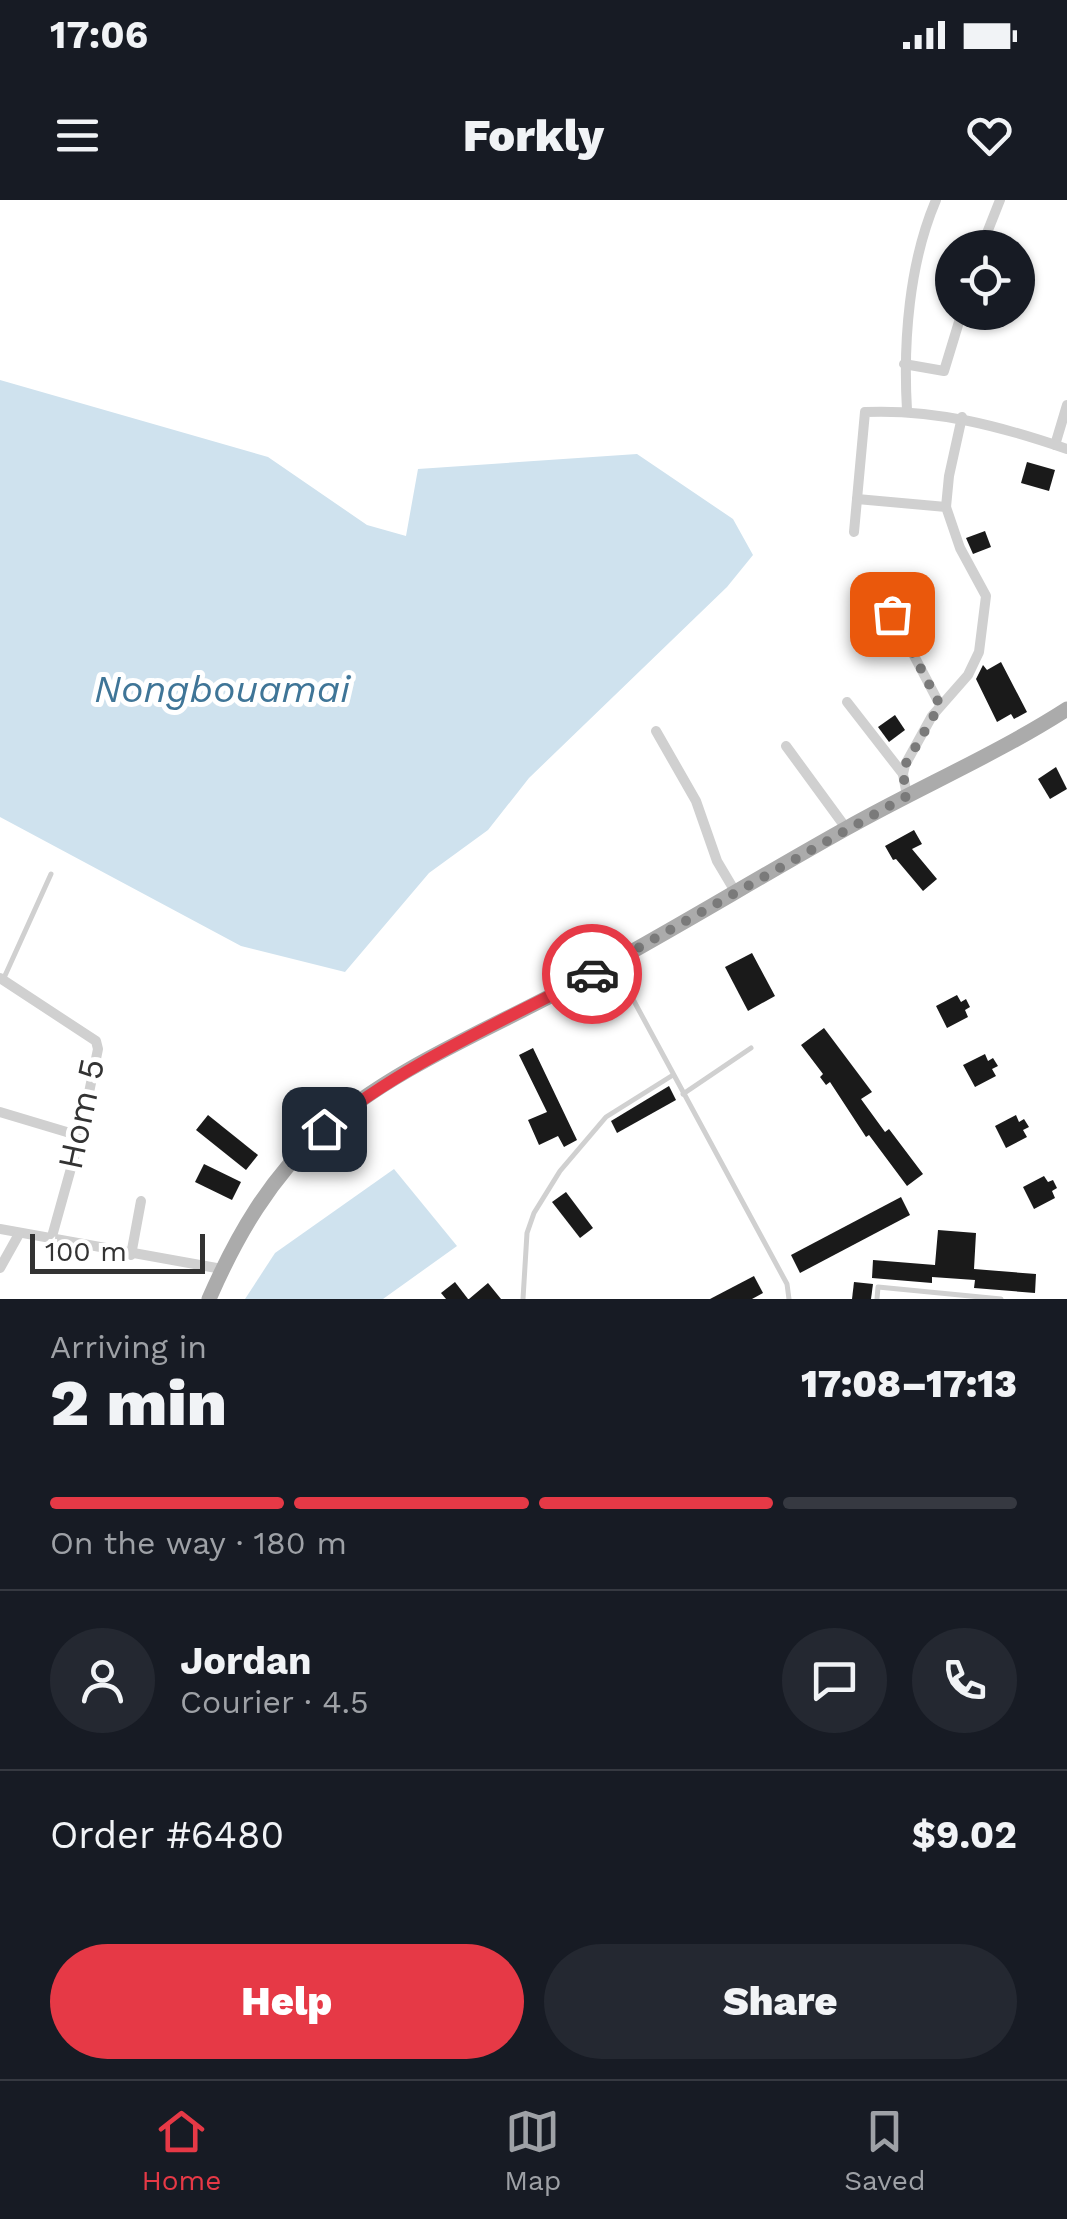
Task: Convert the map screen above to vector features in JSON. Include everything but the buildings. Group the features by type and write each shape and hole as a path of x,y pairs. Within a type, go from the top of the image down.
{"main road":[{"path":"209,1299 272,1185 305,1147 350,1108 404,1074 613,962 846,828 1067,709"}],"street":[{"path":"908,410 904,364 924,229 936,200"},
{"path":"988,230 1000,200"},
{"path":"904,364 944,371 957,330"},
{"path":"1055,445 1067,406"},
{"path":"854,532 865,412 908,410 962,417 1067,449"},
{"path":"903,774 940,705 976,663 986,596 960,548 946,507 948,476 962,417"},
{"path":"857,500 946,507"},
{"path":"892,614 940,705"},
{"path":"847,702 903,774 907,796"},
{"path":"656,731 696,800 717,861 736,893"},
{"path":"786,746 846,828"},
{"name":"Hom 5","path":"2,979 96,1041 98,1057 51,1240"},
{"path":"0,1112 80,1136"},
{"path":"131,1255 141,1201"},
{"path":"0,1229 222,1270"},
{"path":"0,1268 19,1234"}],"lane":[{"path":"2,979 51,874"},
{"path":"613,962 787,1284 790,1299"},
{"path":"682,1094 751,1048"},
{"path":"523,1299 527,1232 560,1171 606,1118 672,1075"},
{"path":"877,1299 878,1288 1001,1299"}],"water":[{"name":"Nongbouamai","path":"0,380 268,457 367,525 406,536 418,469 637,454 733,519 753,555 727,587 529,778 488,830 429,873 345,972 241,946 0,817"},
{"path":"394,1169 457,1246 383,1299 245,1299 275,1253"}],"way so far":[{"path":"592,974 907,796 905,765 940,705 892,614"}],"route":[{"path":"324,1129 404,1074 592,974"}]}
